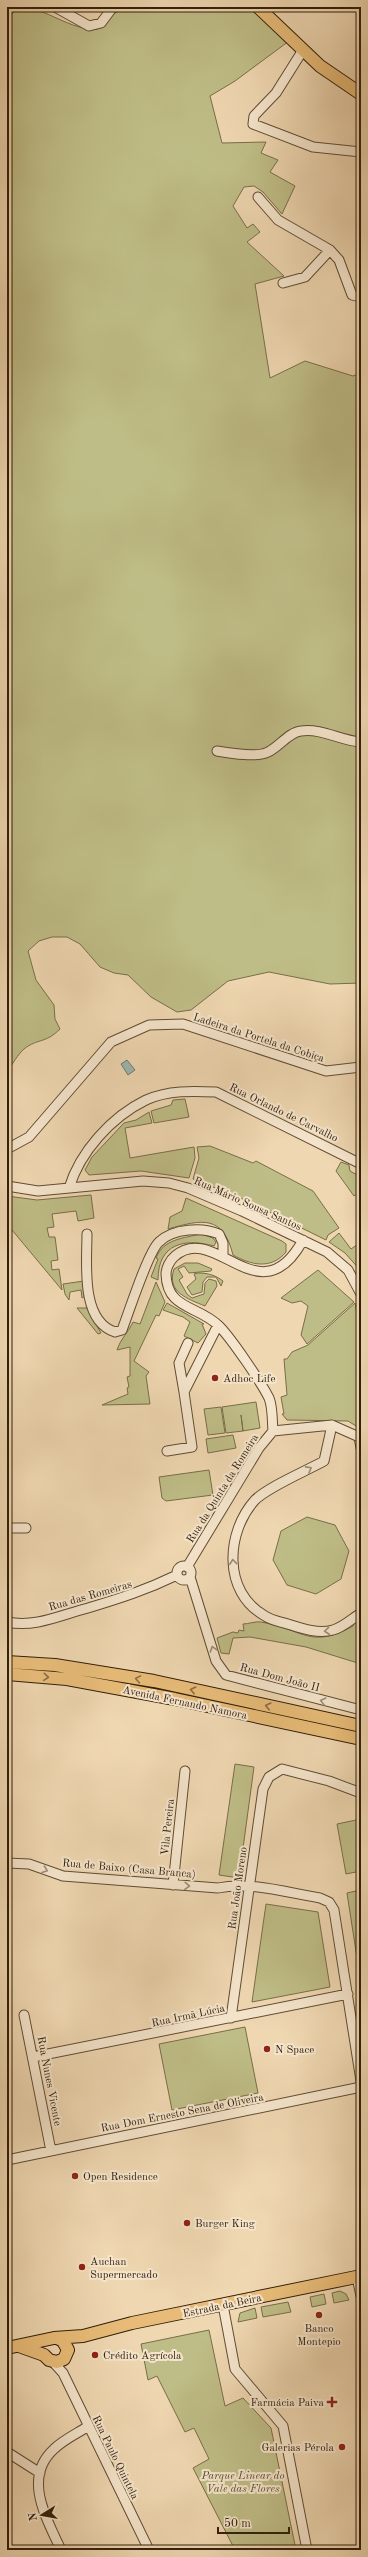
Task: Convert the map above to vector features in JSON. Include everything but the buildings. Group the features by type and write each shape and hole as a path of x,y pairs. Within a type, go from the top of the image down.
{"main road":[{"path":"258,7 320,66 361,94"},
{"name":"Avenida Fernando Namora","path":"7,1662 55,1665 147,1680 361,1726"},
{"name":"Avenida Fernando Namora","path":"7,1674 67,1679 175,1698 361,1739"},
{"name":"Estrada da Beira","path":"13,2347 83,2336 132,2323 359,2276"},
{"name":"Estrada da Beira","path":"13,2347 57,2357 83,2336"},
{"path":"52,2340 63,2341 57,2357 44,2348 52,2340"}],"street":[{"path":"54,7 89,26 100,23 113,7"},
{"path":"303,50 276,93 254,116 253,124 313,147 361,152"},
{"path":"258,197 278,220 330,250 340,260 348,288 352,295 361,297"},
{"path":"283,283 306,277 330,250"},
{"path":"217,751 243,754 267,753 300,731 320,731 348,741 361,742"},
{"name":"Ladeira da Portela da Cobiça","path":"7,1149 29,1137 111,1042 149,1025 183,1024 326,1071 361,1067"},
{"name":"Rua Orlando de Carvalho","path":"69,1188 75,1170 86,1153 118,1118 146,1100 170,1093 190,1091 216,1092 361,1164"},
{"name":"Rua Mário Sousa Santos","path":"7,1186 38,1191 143,1181 170,1183 242,1211 327,1252 348,1270 361,1294"},
{"path":"87,1234 87,1279 93,1311 100,1323 115,1332 122,1330 150,1258 158,1243 164,1238 194,1229 209,1230 220,1234 223,1243 223,1258"},
{"name":"Rua da Quinta da Romeira","path":"186,1567 259,1448 273,1431 270,1399 218,1325 204,1315 175,1301 166,1283 166,1270 171,1259 179,1252 187,1250 207,1250 255,1272 270,1272 287,1264 303,1240"},
{"path":"184,1392 218,1325"},
{"path":"167,1451 192,1447 179,1363 188,1343"},
{"path":"273,1431 332,1425 359,1437 361,1448"},
{"path":"332,1425 324,1461 262,1494 242,1518 232,1550 235,1581 250,1604 261,1614 299,1627 320,1632 333,1630 361,1613"},
{"path":"7,1528 26,1528"},
{"path":"186,1567 180,1567 177,1575 184,1580 190,1577"},
{"name":"Rua Dom João II","path":"186,1567 190,1572 190,1577 216,1661 226,1675 361,1710"},
{"name":"Rua das Romeiras","path":"7,1622 27,1624 58,1618 143,1592 177,1575"},
{"name":"Rua João Moreno","path":"231,2018 263,1789 269,1777 282,1769 329,1781 361,1793"},
{"name":"Vila Pereira","path":"173,1885 185,1771"},
{"name":"Rua de Baixo (Casa Branca)","path":"7,1863 29,1864 63,1876 173,1885 250,1887 320,1898 329,1902 334,1910 361,2081"},
{"name":"Rua Irmã Lúcia","path":"32,2057 348,1994"},
{"name":"Rua Nunes Vicente","path":"24,2015 51,2151"},
{"name":"Rua Dom Ernesto Sena de Oliveira","path":"7,2160 264,2109 361,2087"},
{"path":"359,2276 361,2296"},
{"path":"223,2304 235,2369 283,2426 308,2550"},
{"name":"Rua Paulo Quintela","path":"57,2357 87,2427 149,2550"},
{"path":"61,2550 40,2502 38,2485 40,2473 53,2449 87,2427"},
{"path":"7,2452 40,2473"}],"green space":[{"path":"18,7 39,11 87,29 98,29 113,14 125,8 252,7 289,41 235,81 210,96 222,143 266,142 261,153 278,160 270,172 295,186 282,214 263,192 254,186 244,187 233,206 247,228 253,224 260,232 247,242 284,276 255,284 270,378 305,361 353,376 361,373 361,983 330,984 269,972 228,981 191,1010 177,1012 151,997 128,975 114,973 100,967 80,944 67,937 52,937 39,941 28,951 36,980 54,1005 55,1019 60,1029 50,1037 33,1043 24,1049 7,1072 7,20"},
{"path":"185,1099 189,1117 154,1123 151,1111 171,1105 173,1100"},
{"path":"149,1112 152,1123 125,1128 130,1158 194,1147 195,1158 189,1178 141,1171 89,1175 85,1170 92,1157 124,1123 136,1120"},
{"path":"210,1146 253,1163 256,1161 313,1191 339,1228 328,1235 326,1240 245,1200 193,1179 199,1158 197,1147"},
{"path":"341,1162 349,1165 350,1171 361,1177 361,1191 354,1196 336,1171"},
{"path":"91,1195 94,1218 78,1221 76,1211 52,1214 54,1227 47,1228 49,1237 55,1237 58,1260 51,1261 52,1270 59,1269 62,1290 7,1224 7,1196 37,1200"},
{"path":"186,1198 282,1241 286,1244 286,1252 274,1261 261,1264 254,1263 233,1255 229,1242 224,1233 210,1223 192,1223 168,1229 170,1217 182,1211"},
{"path":"339,1233 351,1249 361,1242 361,1271 345,1253 329,1242"},
{"path":"201,1234 213,1238 216,1242 214,1246 184,1243 175,1246 168,1251 163,1258 159,1268 158,1280 151,1277 158,1259 156,1258 164,1247 175,1240"},
{"path":"185,1263 198,1263 212,1269 211,1271 189,1273 184,1266 178,1269 183,1277 179,1280 187,1294 192,1298 204,1294 205,1283 209,1279 216,1281 217,1286 205,1306 180,1294 173,1284 172,1277 174,1269"},
{"path":"318,1270 354,1302 307,1344 301,1335 308,1306 301,1301 292,1303 281,1298"},
{"path":"198,1273 217,1277 223,1281 221,1286 216,1277 207,1277 203,1282 202,1292 192,1295 187,1287 196,1279 194,1274"},
{"path":"84,1281 85,1296 82,1298 81,1290 70,1292 69,1300 65,1294 63,1284"},
{"path":"156,1282 165,1302 159,1316 156,1315 134,1361 149,1372 146,1376 150,1404 102,1405 128,1394 127,1388 129,1387 127,1377 130,1376 130,1347 117,1350 120,1342 133,1322 140,1324"},
{"path":"167,1303 204,1324 202,1324 206,1334 198,1343 184,1336 190,1322 183,1317 163,1310"},
{"path":"355,1303 361,1334 361,1429 348,1421 287,1420 282,1414 284,1414 281,1397 287,1395 284,1359 287,1359 292,1352 308,1345"},
{"path":"77,1308 87,1308 101,1333 98,1334"},
{"path":"256,1402 260,1428 226,1433 222,1407"},
{"path":"221,1407 225,1433 208,1435 204,1409"},
{"path":"233,1435 236,1448 208,1453 206,1439"},
{"path":"209,1470 213,1495 166,1501 162,1498 159,1477"},
{"path":"307,1517 335,1525 349,1551 341,1579 316,1594 287,1585 273,1560 281,1531"},
{"path":"361,1618 361,1664 306,1647 250,1637 233,1638 229,1654 221,1653 217,1638 233,1632 238,1633 239,1630 244,1631 243,1624 259,1622 275,1625 307,1636 326,1636 338,1633 353,1626 354,1621"},
{"path":"235,1764 254,1767 239,1878 219,1875"},
{"path":"361,1819 361,1871 346,1874 337,1824"},
{"path":"356,1891 361,1915 359,1971 347,1893"},
{"path":"266,1904 318,1912 330,1987 252,2002"},
{"path":"245,2027 258,2093 172,2110 159,2044"},
{"path":"340,2291 346,2294 349,2300 334,2303 332,2293"},
{"path":"324,2294 326,2304 312,2307 310,2297"},
{"path":"288,2302 291,2312 263,2317 261,2307"},
{"path":"255,2308 257,2318 238,2322 240,2313"},
{"name":"Parque Linear do Vale das Flores","path":"209,2330 225,2406 243,2398 271,2428 296,2550 235,2550 193,2468 209,2459 194,2428 185,2432 157,2376 148,2380 141,2344"}],"water":[{"path":"127,1060 135,1070 128,1075 121,1064"}],"place":[{"name":"Adhoc Life","path":"215,1378"},
{"name":"N Space","path":"267,2049"},
{"name":"Open Residence","path":"75,2176"},
{"name":"Burger King","path":"187,2223"},
{"name":"Auchan Supermercado","path":"82,2267"},
{"name":"Banco Montepio","path":"319,2315"},
{"name":"Crédito Agrícola","path":"95,2355"},
{"name":"Farmácia Paiva","path":"332,2402"},
{"name":"Galerias Pérola","path":"342,2447"}]}
